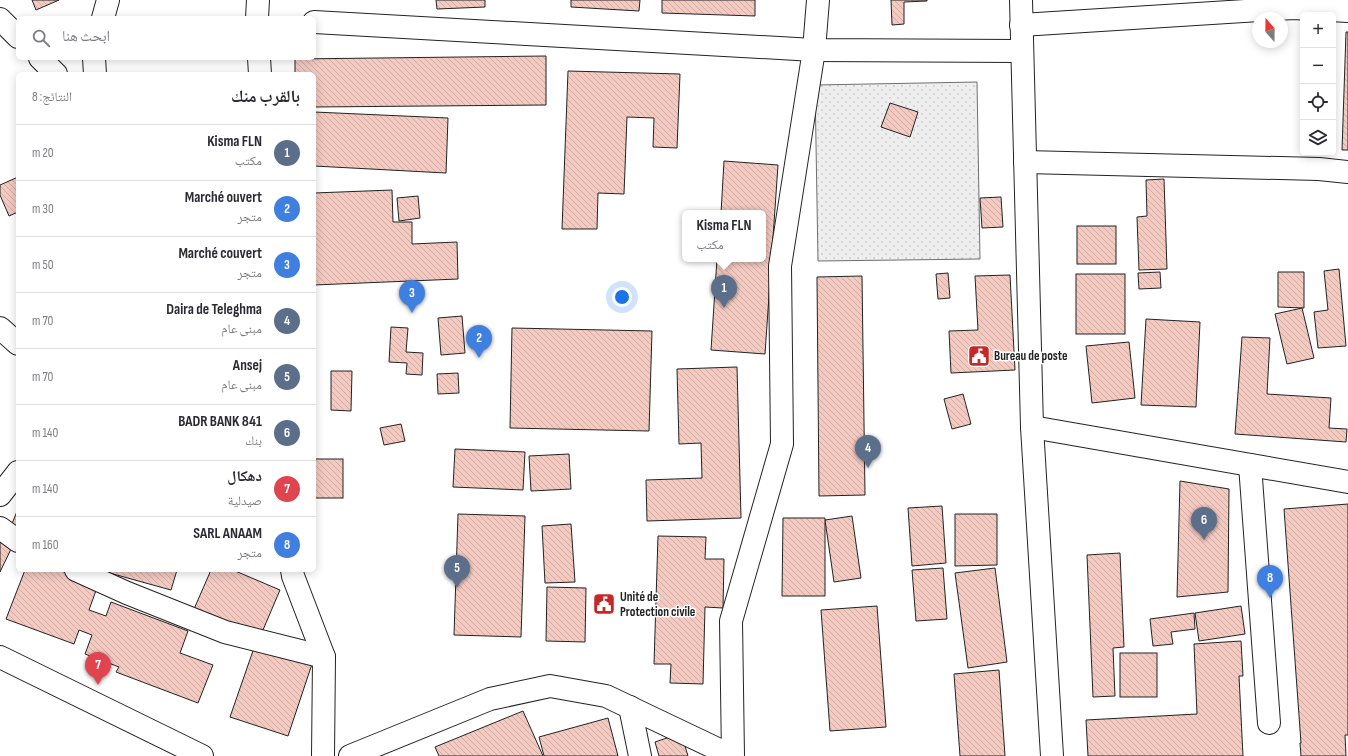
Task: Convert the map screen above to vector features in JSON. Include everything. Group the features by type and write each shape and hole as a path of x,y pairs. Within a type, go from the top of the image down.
{"street":[{"path":"104,16 108,0"},
{"path":"257,16 258,0"},
{"path":"350,756 490,699 550,686 606,696 733,756 731,621 782,444 780,266 814,50 818,0"},
{"path":"1021,0 1021,51 1032,427 1052,756"},
{"path":"1021,25 1193,7 1293,8 1314,12 1348,11"},
{"path":"0,19 16,35"},
{"path":"316,22 814,50 1021,51"},
{"path":"42,60 54,72"},
{"path":"94,60 95,72"},
{"path":"259,60 260,72"},
{"path":"1025,162 1319,161 1348,172"},
{"path":"0,328 16,342"},
{"path":"1032,427 1348,482"},
{"path":"1250,465 1269,723"},
{"path":"0,495 16,477"},
{"path":"0,528 16,539"},
{"path":"80,572 127,593 225,632 324,657"},
{"path":"288,572 324,657 323,756"},
{"path":"0,657 202,756"},
{"path":"630,707 640,756"}],"shaded area":[{"path":"977,82 980,259 818,261 815,85"}],"building":[{"path":"32,0 59,0 36,10"},
{"path":"436,0 485,0 485,7 437,9"},
{"path":"571,0 640,0 639,11 571,7"},
{"path":"662,0 755,0 755,16 662,13"},
{"path":"891,0 927,1 904,2 904,24 892,25"},
{"path":"1346,32 1348,32 1348,150 1342,150"},
{"path":"546,56 546,105 316,107 316,72 295,72 295,60 316,60 316,59"},
{"path":"568,71 680,74 677,148 653,147 654,118 627,117 624,194 598,193 597,229 562,229"},
{"path":"890,103 918,112 910,137 881,127"},
{"path":"316,112 448,118 446,173 316,166"},
{"path":"724,161 778,165 765,354 711,350 717,262 766,262 766,210 721,210"},
{"path":"16,178 16,213 9,216 0,195 0,185"},
{"path":"1164,179 1167,269 1139,270 1137,217 1147,216 1146,180"},
{"path":"392,190 393,222 412,222 412,244 457,242 458,279 316,285 316,193"},
{"path":"418,196 420,218 399,221 397,198"},
{"path":"1001,197 1003,227 982,228 980,198"},
{"path":"1077,226 1116,226 1116,264 1077,264"},
{"path":"1339,269 1346,346 1318,348 1314,312 1328,310 1324,271"},
{"path":"1160,272 1161,288 1139,289 1138,273"},
{"path":"1278,272 1304,272 1304,308 1278,307"},
{"path":"948,273 950,298 938,299 936,274"},
{"path":"1076,274 1125,274 1125,334 1076,334"},
{"path":"1010,275 1015,370 951,373 949,331 978,330 975,276"},
{"path":"862,276 865,495 819,496 817,277"},
{"path":"1302,308 1314,358 1287,364 1275,314"},
{"path":"462,316 465,353 441,355 438,318"},
{"path":"1146,319 1200,322 1196,407 1141,405"},
{"path":"391,327 408,328 406,352 423,353 422,375 406,374 407,363 389,362"},
{"path":"512,328 652,331 649,431 510,428"},
{"path":"1242,337 1270,338 1267,394 1331,398 1329,428 1347,429 1346,442 1235,434"},
{"path":"1129,342 1135,398 1092,403 1086,346"},
{"path":"737,367 741,518 647,521 646,480 702,478 701,443 679,444 677,369"},
{"path":"331,371 352,371 351,411 331,410"},
{"path":"458,373 459,393 438,394 437,374"},
{"path":"963,394 971,424 952,429 944,399"},
{"path":"401,424 405,441 384,445 380,428"},
{"path":"455,449 525,452 523,490 453,487"},
{"path":"569,454 571,489 531,491 529,456"},
{"path":"316,459 343,459 343,498 316,498"},
{"path":"1180,481 1229,489 1228,592 1177,597"},
{"path":"1348,504 1348,735 1345,735 1346,756 1301,756 1284,509"},
{"path":"942,506 946,563 912,566 908,508"},
{"path":"16,514 16,533 9,531"},
{"path":"458,514 525,516 521,637 454,635"},
{"path":"955,514 997,514 997,565 955,566"},
{"path":"852,516 861,578 834,582 825,520"},
{"path":"783,518 825,518 825,596 782,596"},
{"path":"571,524 575,582 545,583 542,526"},
{"path":"658,536 706,537 705,559 724,559 723,608 705,607 703,684 670,683 671,664 654,664"},
{"path":"0,539 13,545 0,572"},
{"path":"1120,553 1124,647 1113,648 1115,696 1093,697 1087,555"},
{"path":"943,568 947,619 916,621 912,570"},
{"path":"995,568 1007,662 968,668 955,573"},
{"path":"24,572 64,572 98,585 89,610 106,616 111,602 188,631 180,653 213,665 198,703 116,672 119,667 85,654 92,635 79,630 74,644 6,619"},
{"path":"106,572 176,572 171,590"},
{"path":"210,572 238,572 280,590 260,637 194,609"},
{"path":"547,587 586,588 585,642 546,641"},
{"path":"877,606 886,727 830,731 821,610"},
{"path":"1241,606 1245,634 1199,641 1195,613"},
{"path":"1194,613 1195,629 1171,632 1173,644 1153,646 1150,619"},
{"path":"1241,641 1243,676 1239,676 1243,756 1088,756 1086,720 1197,714 1194,644"},
{"path":"255,645 312,664 288,736 230,717"},
{"path":"1120,653 1157,653 1157,697 1120,697"},
{"path":"999,670 1005,756 960,756 954,674"},
{"path":"523,711 543,756 439,756 435,747"},
{"path":"608,718 618,756 544,756 539,737"},
{"path":"681,733 688,756 659,756 655,742"}],"place":[{"name":"Kisma FLN","path":"724,308"},
{"name":"Marché couvert","path":"412,313"},
{"name":"Bureau de poste","path":"979,356"},
{"name":"Marché ouvert","path":"479,358"},
{"name":"Daira de Teleghma","path":"868,468"},
{"name":"BADR BANK 841","path":"1204,540"},
{"name":"Ansej","path":"457,588"},
{"name":"SARL ANAAM","path":"1270,598"},
{"name":"Unité de Protection civile","path":"604,604"},
{"name":"دهكال","path":"98,685"}]}
